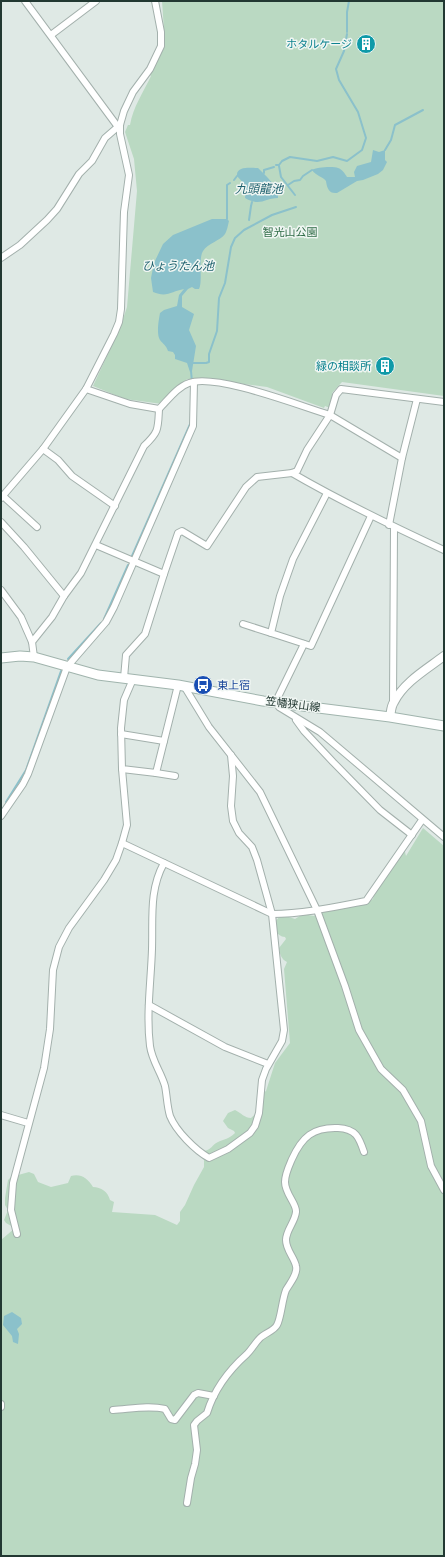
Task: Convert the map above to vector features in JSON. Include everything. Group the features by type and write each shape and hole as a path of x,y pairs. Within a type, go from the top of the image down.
{"main road":[{"name":"笠幡狭山線","path":"1,658 20,656 34,657 98,675 181,686 277,703 390,717 444,726"}],"street":[{"path":"25,1 119,126"},
{"path":"51,35 96,1"},
{"path":"38,527 2,497 43,449 86,389 119,322 121,309 124,220 128,176 119,126 133,92 150,69 161,46 161,32 155,1"},
{"path":"1,258 20,245 47,220 79,174 92,161 105,138 119,126"},
{"path":"1,816 28,774 67,667 106,622 135,562 193,426 192,382"},
{"path":"32,642 52,617 64,596 81,573 144,446 154,436 158,429 160,409 180,387 192,382 207,382 228,384 257,392 330,416 402,458"},
{"path":"86,389 130,404 160,409"},
{"path":"17,1234 11,1210 13,1183 44,1068 50,1029 53,970 58,947 69,928 104,880 116,860 122,843 126,825 121,734 124,700 128,679 126,655 145,634 178,533 182,531 207,546 246,487 252,481 257,477 266,475 292,473 297,471 307,450 330,416 336,395 341,389 444,402"},
{"path":"390,717 393,703 392,526 402,458 417,399"},
{"path":"43,449 58,460 72,476 115,506"},
{"path":"292,473 371,516 444,550"},
{"path":"271,633 280,596 292,559 327,493"},
{"path":"243,624 311,646 371,516"},
{"path":"1,522 24,547 64,596"},
{"path":"96,544 164,574"},
{"path":"2,594 21,618 32,642 34,657"},
{"path":"304,644 278,697 277,703 284,711 320,732 422,820 444,837"},
{"path":"393,703 406,686 444,656"},
{"path":"156,773 181,686"},
{"path":"181,686 209,727 260,792 316,910 345,986 359,1030 381,1069 403,1090 421,1121 431,1166 444,1190"},
{"path":"294,717 304,731 375,805 412,835"},
{"path":"121,734 164,741"},
{"path":"164,863 156,880 153,899 149,1005 150,1046 154,1062 164,1084 174,1124 182,1134 209,1158 228,1149 250,1133 255,1126 259,1113 262,1080 268,1064 282,1041 284,1030 272,914 252,847 239,833 233,821 231,806 233,776 230,755"},
{"path":"122,769 175,776"},
{"path":"122,843 272,914 316,910 366,901 422,820"},
{"path":"149,1005 225,1047 268,1064"},
{"path":"1,1115 28,1123"},
{"path":"187,1503 197,1450 194,1425 196,1421 207,1414 214,1396 236,1363 261,1337 276,1326 284,1296 296,1274 296,1265 288,1250 286,1239 296,1212 295,1206 289,1197 285,1182 289,1167 300,1144 305,1137 313,1132 329,1128 342,1129 356,1134 364,1152"},
{"path":"113,1410 150,1407 160,1408 165,1409 171,1419 175,1420 194,1395 198,1393 214,1396"}],"green space":[{"name":"智光山公園","path":"162,1 444,1 444,396 342,382 332,393 335,395 330,408 325,406 324,408 267,387 204,379 187,379 162,404 125,399 93,386 120,328 127,307 137,191 134,159 125,132 128,125 130,125 136,106 165,44"},
{"path":"423,828 444,846 444,1556 1,1556 1,1240 15,1228 6,1223 4,1220 8,1210 5,1205 5,1198 8,1180 11,1177 29,1172 34,1174 38,1182 51,1187 68,1183 71,1176 78,1175 89,1181 93,1187 99,1188 106,1192 110,1200 114,1202 112,1212 155,1215 177,1225 180,1221 180,1212 204,1167 204,1160 195,1151 199,1147 204,1151 207,1150 216,1143 229,1138 235,1133 228,1128 223,1121 228,1113 235,1110 251,1118 260,1110 263,1093 266,1091 275,1063 290,1043 284,969 287,962 282,958 279,948 286,939 278,934 275,922 279,917 286,916 295,919 303,914 314,916 320,912 367,903 373,899 374,894 402,852 405,852 406,856"}],"water":[{"path":"373,150 379,152 385,150 385,160 387,162 383,170 378,174 357,181 337,193 332,193 328,188 326,181 315,174 312,170 336,167 342,170 347,177 355,177 354,172 357,166 371,162"},
{"name":"九頭龍池","path":"244,168 258,168 274,186 278,194 278,198 255,202 245,198 246,186 237,176 237,173"},
{"name":"ひょうたん池","path":"212,219 227,219 229,221 225,234 203,251 199,289 192,287 182,296 182,307 194,314 189,330 196,346 192,371 190,372 187,363 175,359 173,352 168,351 160,340 158,334 160,313 164,310 177,306 179,295 184,289 166,294 158,294 153,292 151,278 154,263 163,244 173,235"},
{"path":"12,1312 21,1318 22,1324 17,1329 19,1334 18,1344 13,1342 12,1336 3,1325 4,1316"}],"waterway":[{"path":"347,32 347,12 349,1"},
{"path":"276,165 279,165 282,161 290,157 317,161 333,157 347,161 362,150 366,138 358,112 339,80 336,69 344,51 347,34"},
{"path":"385,150 391,140 395,125 423,110"},
{"path":"279,166 281,177 295,195"},
{"path":"264,173 264,170 274,167"},
{"path":"288,185 294,181 300,180 312,170"},
{"path":"234,180 237,176"},
{"path":"227,219 227,185 230,183"},
{"path":"251,206 252,202"},
{"path":"249,220 251,206"},
{"path":"206,363 209,362 209,354 217,331 219,298 225,283 231,247 235,238 244,230 272,215 296,207"},
{"path":"193,363 205,363"},
{"path":"191,371 192,382"},
{"path":"132,556 191,422"},
{"path":"104,619 128,565"},
{"path":"68,659 101,623"},
{"path":"6,802 26,770 61,671"}],"place":[{"name":"ホタルケージ","path":"366,44"},
{"name":"緑の相談所","path":"385,366"},
{"name":"東上宿","path":"203,685"}]}
